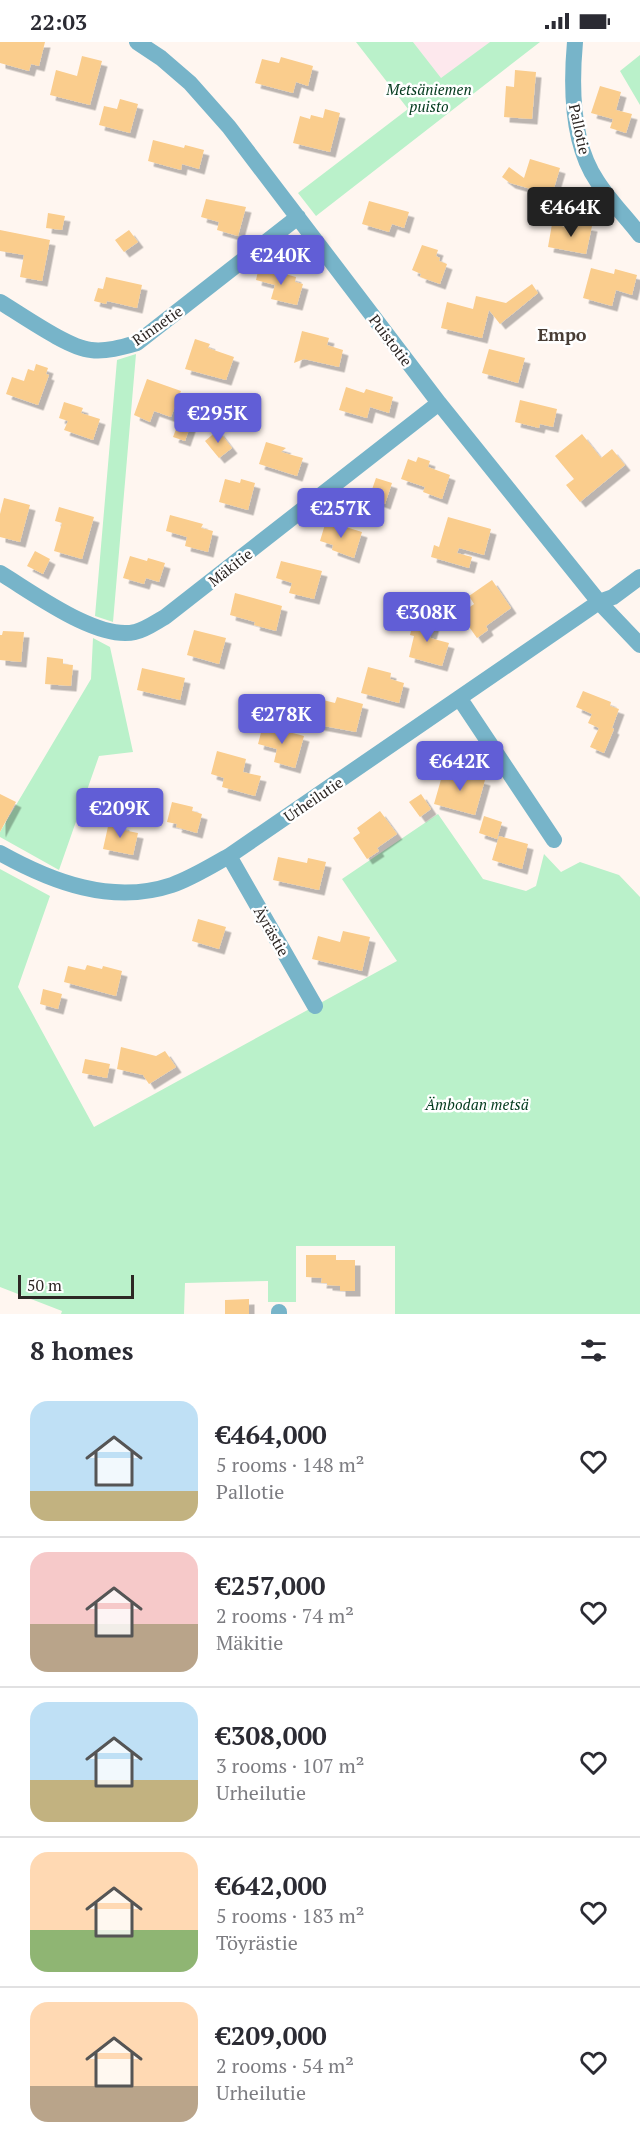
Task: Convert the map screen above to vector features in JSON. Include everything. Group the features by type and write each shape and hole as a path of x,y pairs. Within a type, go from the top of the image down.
{"street":[{"name":"Puistotie","path":"137,42 161,58 190,83 229,128 439,404 599,602 640,645"},
{"name":"Pallotie","path":"574,42 572,76 574,109 582,151 596,180 640,235"},
{"name":"Rinnetie","path":"0,302 73,344 90,350 118,348 137,343 298,218"},
{"name":"Mäkitie","path":"0,573 94,627 112,632 135,632 165,617 439,404"},
{"name":"Urheilutie","path":"0,853 56,880 108,892 139,891 171,885 230,856 599,602 612,597 640,577"},
{"path":"460,699 554,840"},
{"name":"Äyrästie","path":"230,856 315,1006"}],"shaded area":[{"path":"413,42 490,42 441,79"}],"green space":[{"name":"Metsäniemen puisto","path":"356,42 413,42 441,78 490,42 540,42 316,216 298,193 408,109"},
{"path":"640,55 640,105 620,71"},
{"path":"136,354 113,622 95,616 117,360"},
{"path":"93,638 110,647 133,752 99,756 59,870 0,837 0,832 91,679"},
{"name":"Ämbodan metsä","path":"438,814 483,879 526,891 536,886 544,854 561,872 580,862 619,875 640,897 640,1314 395,1314 395,1246 296,1246 296,1302 268,1302 268,1281 185,1283 184,1314 61,1314 62,1311 0,1287 0,869 50,896 18,987 94,1127 397,961 342,879"}],"building":[{"path":"0,42 45,42 39,66 31,64 29,71 0,63"},
{"path":"82,56 102,61 90,105 50,95 56,70 77,76"},
{"path":"281,57 313,66 308,86 296,82 293,93 255,83 262,59 279,63"},
{"path":"515,70 536,72 532,119 504,117 506,86 514,87"},
{"path":"600,86 621,92 616,110 632,114 626,133 610,128 613,119 591,113"},
{"path":"120,99 138,104 130,133 99,125 104,106 117,109"},
{"path":"325,109 340,113 330,152 293,143 300,116 310,119 311,115 323,118"},
{"path":"153,140 184,148 185,145 204,150 199,169 182,164 181,170 148,161"},
{"path":"530,159 560,168 552,195 510,183 502,177 509,167 524,178"},
{"path":"206,199 246,207 238,236 217,230 219,222 201,217"},
{"path":"369,201 409,212 404,228 392,224 389,232 362,224"},
{"path":"48,213 65,216 62,230 46,228"},
{"path":"571,222 592,226 586,254 548,247 552,224 570,228"},
{"path":"0,230 50,240 42,281 20,277 24,255 0,251"},
{"path":"129,230 138,242 124,252 115,240"},
{"path":"422,245 438,250 436,256 440,258 439,261 447,264 440,284 420,277 421,274 412,270"},
{"path":"259,267 296,277 295,282 303,284 297,305 271,299 275,285 256,280"},
{"path":"591,268 614,274 615,269 637,275 632,295 616,290 612,306 583,298"},
{"path":"106,277 142,285 137,308 107,301 106,304 94,301 98,288 103,289"},
{"path":"532,284 538,293 500,324 489,310 482,338 441,328 447,302 473,309 476,296 506,303"},
{"path":"302,331 329,338 327,345 343,350 339,367 304,359 294,363"},
{"path":"195,339 210,344 208,348 234,357 226,380 185,369"},
{"path":"489,349 525,358 518,383 482,373"},
{"path":"36,364 48,368 46,374 49,375 38,405 6,394 12,377 24,381 28,369 34,371"},
{"path":"147,379 181,391 171,417 154,411 150,422 134,415"},
{"path":"346,387 364,393 366,389 393,397 389,413 370,407 367,418 339,410"},
{"path":"520,400 557,409 553,427 540,424 539,428 515,422"},
{"path":"64,402 83,408 81,413 100,419 93,440 64,430 68,421 59,418"},
{"path":"182,413 193,418 185,441 173,437"},
{"path":"218,430 232,448 219,458 205,441"},
{"path":"582,434 601,458 612,449 625,465 580,502 566,485 574,479 555,456"},
{"path":"266,442 286,448 281,452 303,458 297,476 259,464"},
{"path":"418,457 430,461 428,467 450,475 442,499 423,492 425,487 401,479 408,459 416,462"},
{"path":"376,478 392,483 385,504 369,498"},
{"path":"225,479 240,483 241,479 255,483 248,510 219,502"},
{"path":"4,498 30,505 20,542 0,537 0,514"},
{"path":"59,507 94,517 82,559 54,551 62,523 55,521"},
{"path":"170,515 203,524 201,528 213,531 208,552 185,546 187,537 166,531"},
{"path":"448,517 491,529 484,555 459,548 457,553 472,557 469,568 431,557 434,545 439,547"},
{"path":"326,521 362,532 354,558 332,550 333,545 320,541"},
{"path":"35,551 50,559 43,574 27,566"},
{"path":"130,556 165,563 159,582 146,578 144,584 123,578"},
{"path":"281,561 322,571 314,599 289,593 292,583 276,578"},
{"path":"492,580 511,608 486,626 488,630 477,638 460,614 474,604 469,596"},
{"path":"235,593 282,606 276,631 230,615"},
{"path":"415,615 435,620 430,638 449,643 442,666 409,657 414,636 410,635"},
{"path":"194,630 226,638 219,664 187,655"},
{"path":"3,631 24,632 21,662 0,660 0,635"},
{"path":"47,657 63,659 63,664 73,665 71,686 45,684"},
{"path":"368,667 391,673 390,679 404,683 399,703 361,693"},
{"path":"142,668 185,678 180,700 137,690"},
{"path":"583,691 611,702 610,706 619,709 604,753 590,747 599,728 588,723 592,714 576,707"},
{"path":"337,697 363,704 356,732 313,724 319,699 335,703"},
{"path":"263,725 304,736 295,768 274,762 277,749 258,744"},
{"path":"217,751 246,759 243,772 261,776 255,796 222,787 224,778 211,774"},
{"path":"444,769 485,780 475,815 434,804"},
{"path":"0,794 16,802 0,832"},
{"path":"421,794 431,809 420,817 409,802"},
{"path":"172,802 193,807 192,811 202,814 197,833 167,822"},
{"path":"380,811 397,834 377,848 379,851 367,859 353,838 360,833 357,828"},
{"path":"484,816 502,822 497,839 479,833"},
{"path":"109,822 124,825 123,830 138,833 133,855 103,849"},
{"path":"499,836 528,844 522,869 492,860"},
{"path":"278,857 307,863 308,858 326,862 319,890 273,880"},
{"path":"198,919 226,927 219,949 192,941"},
{"path":"343,931 370,937 362,971 312,959 318,936 340,942"},
{"path":"87,965 122,971 116,996 64,982 68,966 85,970"},
{"path":"43,989 62,994 58,1009 40,1004"},
{"path":"121,1047 156,1056 165,1051 176,1067 149,1084 143,1075 117,1069"},
{"path":"85,1059 110,1064 107,1078 82,1073"},
{"path":"306,1255 336,1255 336,1260 355,1260 355,1291 340,1291 340,1286 321,1283 322,1278 306,1277"},
{"path":"249,1299 249,1314 225,1314 225,1300"}],"district":[{"name":"Empo","path":"562,334"}]}
